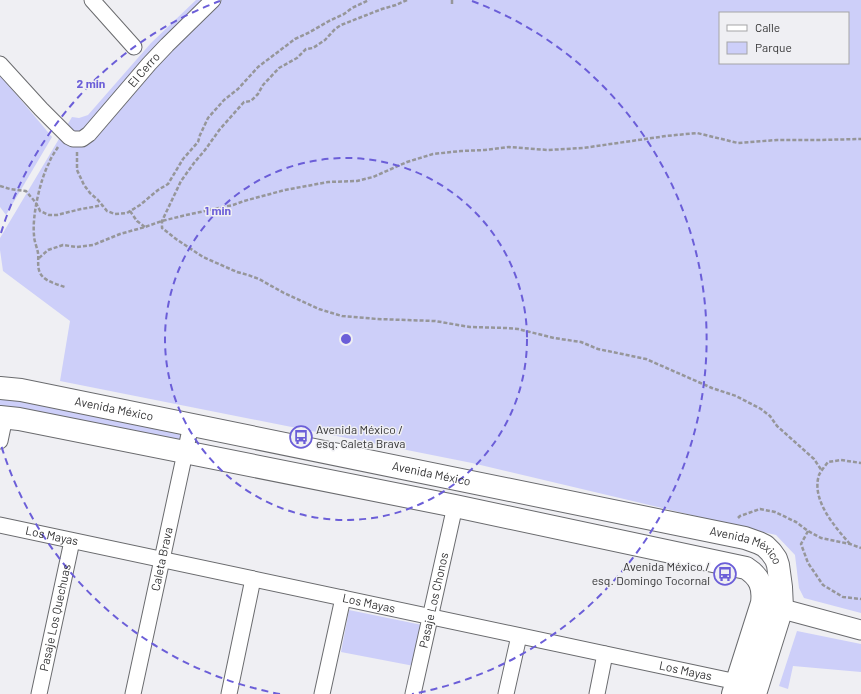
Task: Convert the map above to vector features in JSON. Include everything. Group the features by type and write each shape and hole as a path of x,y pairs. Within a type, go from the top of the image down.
{"main road":[{"name":"Avenida México","path":"0,388 21,390 752,540 765,546 771,552 776,559 780,571 772,606"},
{"name":"Avenida México","path":"3,417 26,420 455,506 740,566 751,572 760,581 763,596 772,606"},
{"path":"735,688 772,606"},
{"path":"755,694 772,606"}],"street":[{"path":"92,0 134,47"},
{"name":"El Cerro","path":"72,136 82,138 90,134 167,44 213,0"},
{"path":"0,64 41,109 72,136"},
{"path":"0,441 3,417"},
{"name":"Caleta Brava","path":"133,694 190,425"},
{"name":"Pasaje Los Chonos","path":"413,694 455,506"},
{"name":"Los Mayas","path":"0,525 605,654 735,688"},
{"name":"Pasaje Los Quechuas","path":"39,694 72,540"},
{"path":"229,694 253,579"},
{"path":"322,694 343,598"},
{"path":"772,606 861,630"},
{"path":"506,694 519,636"},
{"path":"597,694 605,654"}],"path":[{"path":"72,136 77,170 87,189 107,210 115,214 127,213 168,184 183,159 198,142 208,118 258,67 295,39 369,0"},
{"path":"406,0 396,6 382,9 341,25 325,40 313,48 306,49 297,58 279,68 266,81 258,94 251,101 244,102 220,129 194,163 181,181 162,221 162,228 203,257 237,272 258,279 319,309 342,316 377,320 435,322 470,327 518,329 554,338 581,342 598,349 646,360 705,385 736,396 761,409 770,416 777,426 814,459 822,471"},
{"path":"39,258 48,250 63,245 77,246 93,244 162,221 233,205 285,190 328,182 357,181 373,177 407,162 433,154 485,150 509,146 548,150 583,148 697,133 738,143 777,140 861,139"},
{"path":"65,287 56,285 43,277 38,267 39,258 34,237 34,224 42,181 48,163 72,136"},
{"path":"0,186 26,191 37,203 40,211 49,215 57,216 102,205"},
{"path":"130,211 137,221 145,227"},
{"path":"850,544 835,527 822,505 817,489 820,475 828,462 841,460 861,463"},
{"path":"725,534 728,527 740,516 760,509 775,512 796,522 821,538 850,544 861,548"},
{"path":"808,531 801,544 808,563 824,585 842,597 861,599"}],"green space":[{"path":"196,0 861,0 861,613 804,598 799,588 795,555 776,535 472,463 60,381 70,321 3,271 0,238 72,117 79,118 88,115 151,43"},
{"path":"0,75 52,137 6,215 0,207"},
{"path":"0,394 182,431 180,444 136,437 0,406"},
{"path":"349,610 422,625 414,666 341,652"},
{"path":"797,631 861,644 861,672 793,666 788,689 779,686"}],"place":[{"name":"Avenida México / esq. Caleta Brava","path":"301,437"},
{"name":"Avenida México / esq. Domingo Tocornal","path":"725,574"}]}
